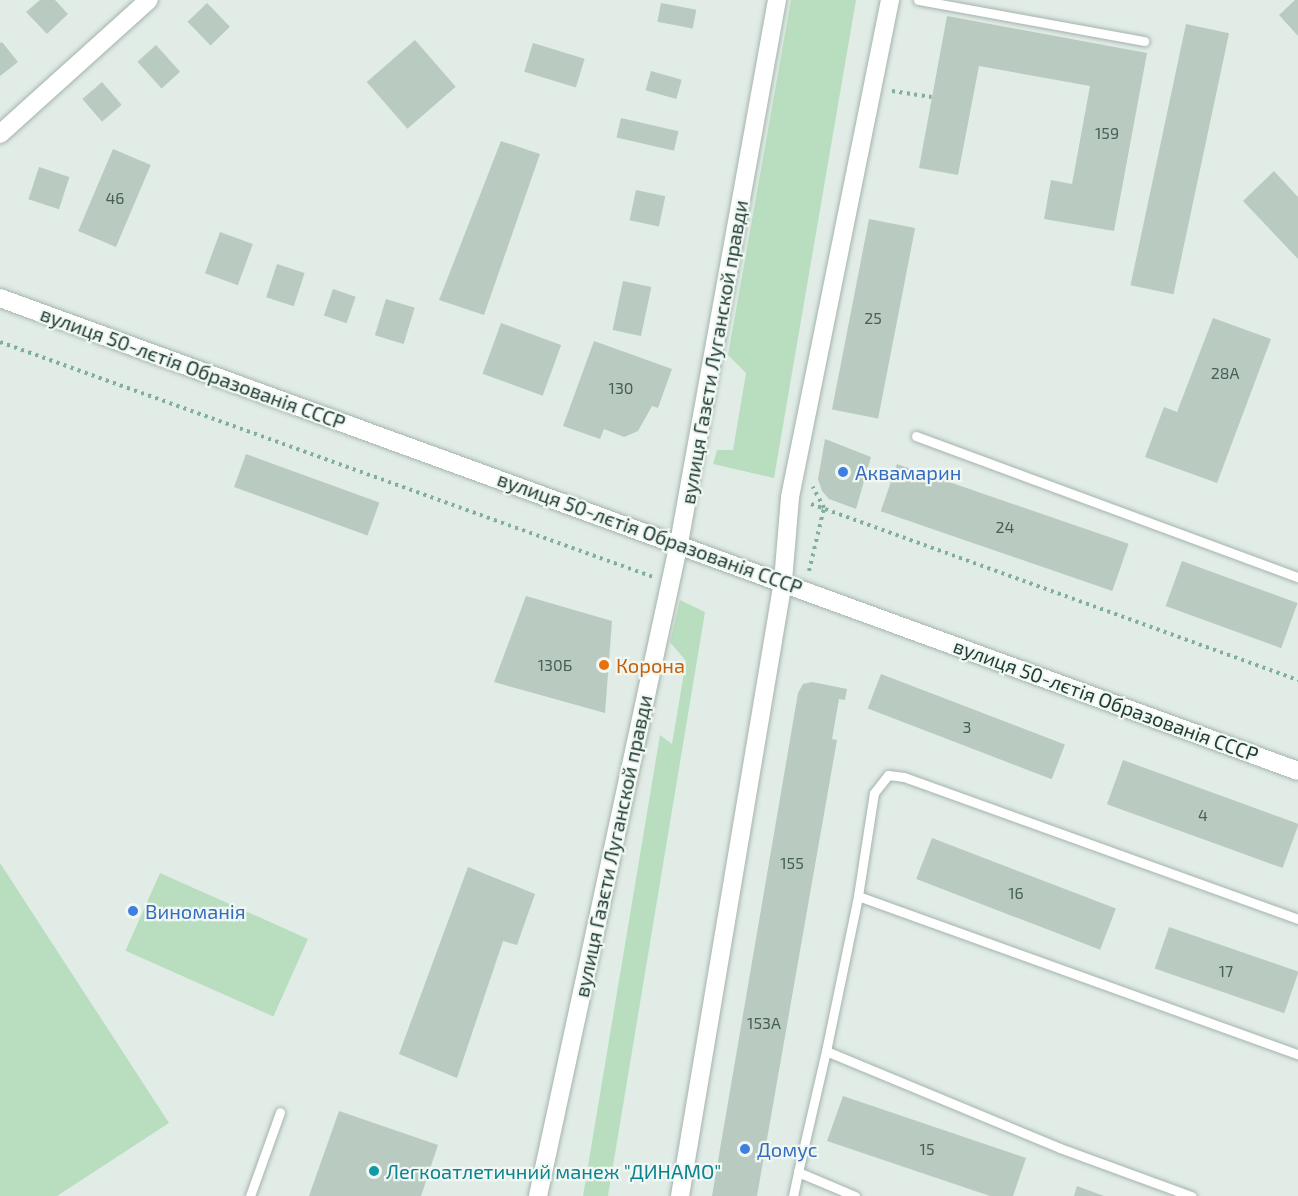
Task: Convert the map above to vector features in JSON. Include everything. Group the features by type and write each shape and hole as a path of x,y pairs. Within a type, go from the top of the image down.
{"street":[{"path":"0,134 149,0"},
{"name":"вулиця Газєти Луганской правди","path":"538,1196 679,543 777,0"},
{"path":"680,1196 783,581 790,497 890,0"},
{"name":"вулиця 50-лєтія Образованія СССР","path":"0,298 679,543 1298,771"}],"lane":[{"path":"918,0 1144,41"},
{"path":"916,436 1298,577"},
{"path":"794,1196 858,896 874,793 888,775 904,777 1298,919"},
{"path":"858,896 1298,1054"},
{"path":"826,1051 1060,1148 1191,1196"},
{"path":"250,1196 280,1112"},
{"path":"798,1172 855,1196"}],"path":[{"path":"891,91 932,98"},
{"path":"0,342 671,582"},
{"path":"790,497 1298,680"}],"green space":[{"path":"791,0 856,0 774,478 713,464 717,450 733,450 746,373 728,355"},
{"path":"680,600 705,612 608,1196 583,1196 660,735 672,744 686,661 670,642"},
{"path":"0,863 169,1123 57,1196 0,1196"},
{"path":"160,873 308,939 273,1017 125,951"}],"building":[{"path":"40,0 55,0 68,14 47,34 26,12"},
{"path":"1295,0 1298,0 1298,36 1279,15"},
{"path":"207,3 230,27 211,45 188,22"},
{"path":"661,3 696,10 693,29 657,22"},
{"path":"947,16 1147,53 1114,231 1044,219 1051,180 1072,184 1090,86 979,66 958,175 919,168"},
{"path":"1186,24 1229,33 1174,294 1130,285"},
{"path":"415,40 456,87 407,129 367,82"},
{"path":"2,42 18,62 0,76 0,43"},
{"path":"533,43 585,59 576,87 524,72"},
{"path":"156,45 180,72 162,88 137,62"},
{"path":"651,71 682,80 676,99 645,90"},
{"path":"102,82 122,105 102,122 82,99"},
{"path":"621,118 678,131 674,151 617,137"},
{"path":"501,141 540,154 484,315 439,300"},
{"path":"113,149 151,165 116,247 78,231"},
{"path":"39,167 69,177 59,209 28,199"},
{"path":"1274,171 1298,197 1298,259 1243,201"},
{"path":"636,190 665,196 659,227 630,220"},
{"path":"869,219 915,228 878,418 832,409"},
{"path":"220,232 253,244 238,285 205,273"},
{"path":"277,264 305,273 294,306 266,297"},
{"path":"623,281 651,287 641,336 613,330"},
{"path":"333,289 356,297 347,323 324,315"},
{"path":"386,299 415,308 404,344 375,335"},
{"path":"1213,318 1271,339 1217,483 1145,457 1164,407 1177,412"},
{"path":"501,323 561,345 543,396 483,374"},
{"path":"594,341 672,369 658,408 652,406 638,431 624,437 604,429 600,439 563,426"},
{"path":"825,439 871,457 856,509 829,499 822,491 818,479"},
{"path":"246,454 379,503 367,535 234,487"},
{"path":"897,464 1129,544 1112,591 881,511"},
{"path":"1182,561 1298,603 1281,648 1166,606"},
{"path":"526,596 612,621 605,713 494,682"},
{"path":"881,674 1065,745 1052,779 868,709"},
{"path":"812,682 847,689 845,700 839,699 832,739 837,740 757,1196 712,1196 798,693 803,684"},
{"path":"1123,760 1298,824 1283,868 1107,804"},
{"path":"932,838 1116,909 1100,950 916,879"},
{"path":"468,867 535,894 517,945 503,941 457,1078 399,1054"},
{"path":"1169,927 1298,971 1284,1013 1155,969"},
{"path":"843,1096 1026,1158 1013,1196 990,1196 827,1141"},
{"name":"Легкоатлетичний манеж \"ДИНАМО\"","path":"339,1111 438,1145 421,1196 309,1196"},
{"path":"1077,1186 1104,1196 1074,1196"}],"place":[{"name":"Аквамарин","path":"843,472"},
{"name":"Корона","path":"604,665"},
{"name":"Виноманія","path":"133,911"},
{"name":"Домус","path":"745,1149"},
{"name":"Легкоатлетичний манеж \"ДИНАМО\"","path":"374,1171"}]}
